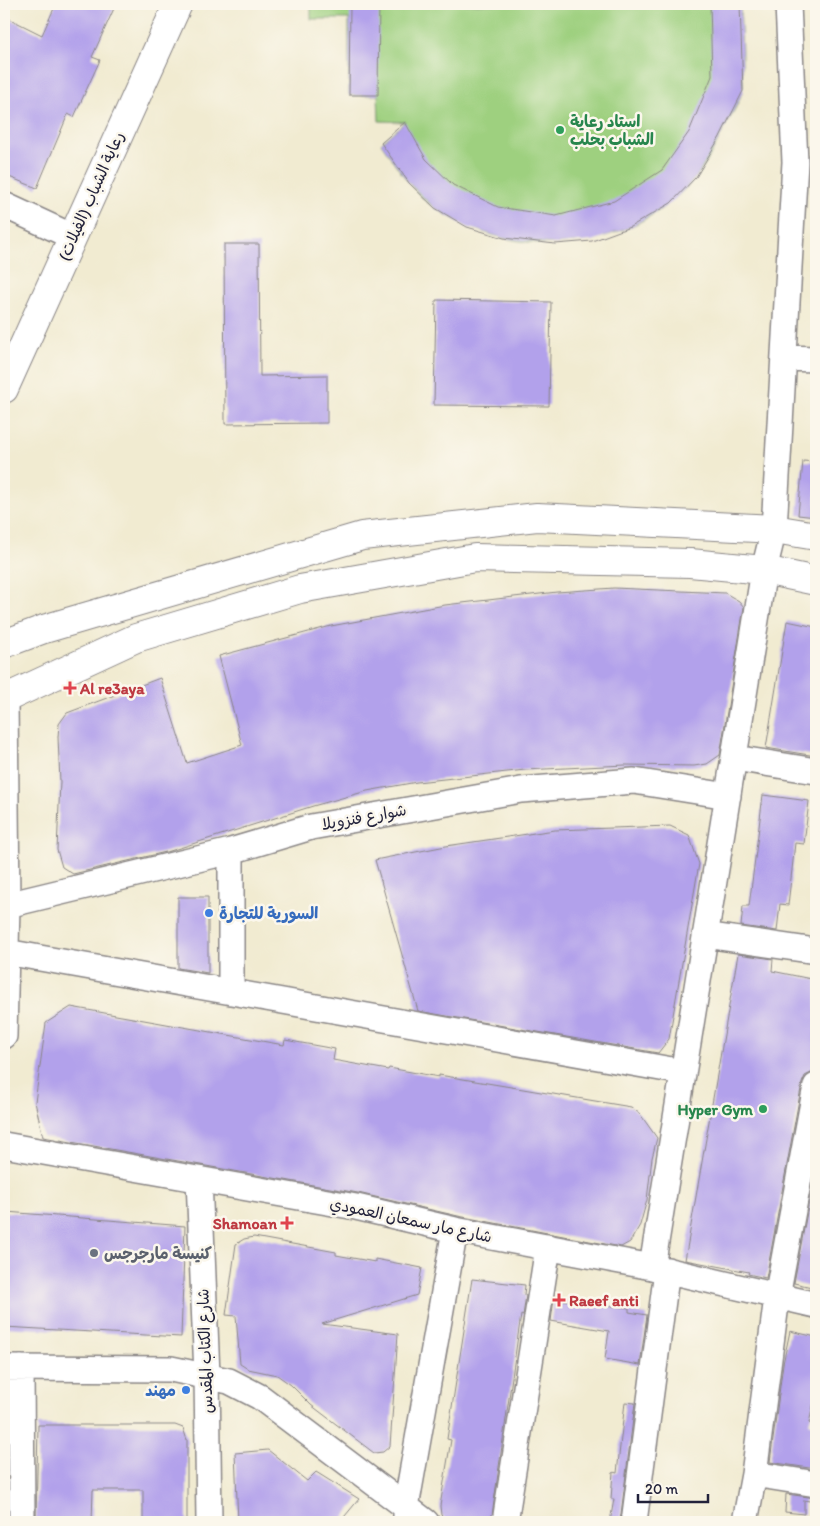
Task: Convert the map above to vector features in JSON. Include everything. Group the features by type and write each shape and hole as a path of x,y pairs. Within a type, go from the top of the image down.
{"main road":[{"name":"رعاية الشباب (الفيلات)","path":"4,389 178,4"},
{"path":"4,644 53,627 362,536 537,517 774,529 816,536"},
{"path":"4,699 136,638 300,589 475,558 690,563 764,570 816,581"}],"street":[{"path":"634,1522 660,1268 683,1072 764,570 774,529 784,358 805,177 788,4"},
{"path":"4,204 73,237"},
{"path":"784,358 816,359"},
{"path":"4,699 7,905 4,1036"},
{"path":"734,758 816,771"},
{"name":"شوارع فنزويلا","path":"7,905 231,850 311,827 521,790 634,780 728,796"},
{"path":"231,850 231,992"},
{"path":"705,935 816,951"},
{"path":"6,952 683,1072"},
{"path":"745,1522 754,1474 777,1297 816,1086"},
{"name":"شارع مار سمعان العمودي","path":"4,1145 356,1207 454,1230 660,1268 816,1305"},
{"name":"شارع الكتاب المقدس","path":"199,1179 207,1375 209,1522"},
{"path":"406,1514 454,1230"},
{"path":"505,1522 548,1247"},
{"path":"22,1522 12,1368 171,1369 229,1381 260,1397 406,1514 426,1522"},
{"path":"754,1474 816,1484"}],"green space":[{"name":"استاد رعاية الشباب بحلب","path":"311,4 740,4 743,88 739,101 699,173 669,203 639,223 606,235 572,242 538,243 503,238 469,226 437,209 413,188 381,143 405,122 379,121 378,95 349,95 349,19 311,19"}],"building":[{"path":"56,4 116,4 92,57 100,60 74,117 68,114 37,188 4,175 4,16 42,35"},
{"path":"350,4 379,4 378,95 349,95"},
{"path":"710,4 740,4 743,91 720,137 696,177 671,203 630,227 592,241 555,244 504,238 467,227 435,208 409,183 381,143 405,122 426,159 453,185 498,207 556,216 614,201 662,170 689,132 712,76"},
{"path":"224,244 259,244 260,376 327,375 327,423 225,424"},
{"path":"436,300 551,302 549,406 434,405"},
{"path":"803,461 816,462 816,517 798,515"},
{"path":"614,588 725,593 739,601 744,607 720,755 707,764 694,766 625,765 525,770 417,782 367,791 313,806 170,851 73,874 62,867 57,850 60,782 58,737 59,724 67,713 160,678 187,763 242,745 219,656 331,626 445,605 557,592"},
{"path":"787,621 816,627 816,756 766,748"},
{"path":"763,795 809,801 804,844 795,843 788,905 780,904 777,931 741,926 743,906 749,906"},
{"path":"670,826 689,835 699,864 669,1039 658,1053 418,1011 375,860 446,846 555,830"},
{"path":"178,897 208,897 208,973 178,968"},
{"path":"738,954 773,959 772,971 816,980 816,1053 813,1072 805,1076 802,1083 766,1278 748,1274 749,1272 685,1260"},
{"path":"71,1007 284,1045 285,1040 335,1049 333,1060 388,1070 389,1068 439,1077 439,1075 631,1107 640,1114 657,1138 652,1158 647,1200 640,1225 630,1242 621,1247 458,1216 358,1193 43,1137 35,1102 46,1023"},
{"path":"810,1196 816,1198 816,1288 794,1283"},
{"name":"كنيسة مارجرجس","path":"6,1212 185,1226 181,1337 4,1327"},
{"path":"254,1237 336,1252 336,1255 375,1262 375,1259 422,1268 417,1295 322,1324 398,1334 390,1446 383,1452 374,1453 311,1405 291,1385 277,1375 248,1369 240,1364 236,1316 226,1315 236,1244 244,1239"},
{"path":"472,1279 525,1285 524,1295 526,1295 523,1316 521,1315 491,1522 448,1522 441,1515 440,1506 451,1440 447,1439"},
{"path":"554,1299 629,1308 629,1312 647,1315 640,1365 605,1359 609,1331 551,1321"},
{"path":"790,1331 816,1337 816,1393 809,1423 816,1426 816,1469 770,1462 783,1364"},
{"path":"625,1402 635,1403 620,1522 610,1522 614,1499 611,1499 613,1472 617,1473"},
{"path":"38,1425 175,1425 183,1428 187,1440 187,1522 143,1522 143,1490 93,1490 92,1522 36,1522"},
{"path":"268,1450 307,1481 316,1472 359,1499 340,1522 238,1522 235,1453"},
{"path":"786,1494 816,1498 816,1502 804,1500 804,1514 785,1512"}],"place":[{"name":"استاد رعاية الشباب بحلب","path":"560,130"},
{"name":"Al re3aya","path":"70,688"},
{"name":"السورية للتجارة","path":"209,913"},
{"name":"Hyper Gym","path":"763,1109"},
{"name":"Shamoan","path":"287,1223"},
{"name":"كنيسة مارجرجس","path":"94,1253"},
{"name":"Raeef anti","path":"559,1300"},
{"name":"مهند","path":"186,1390"}]}
